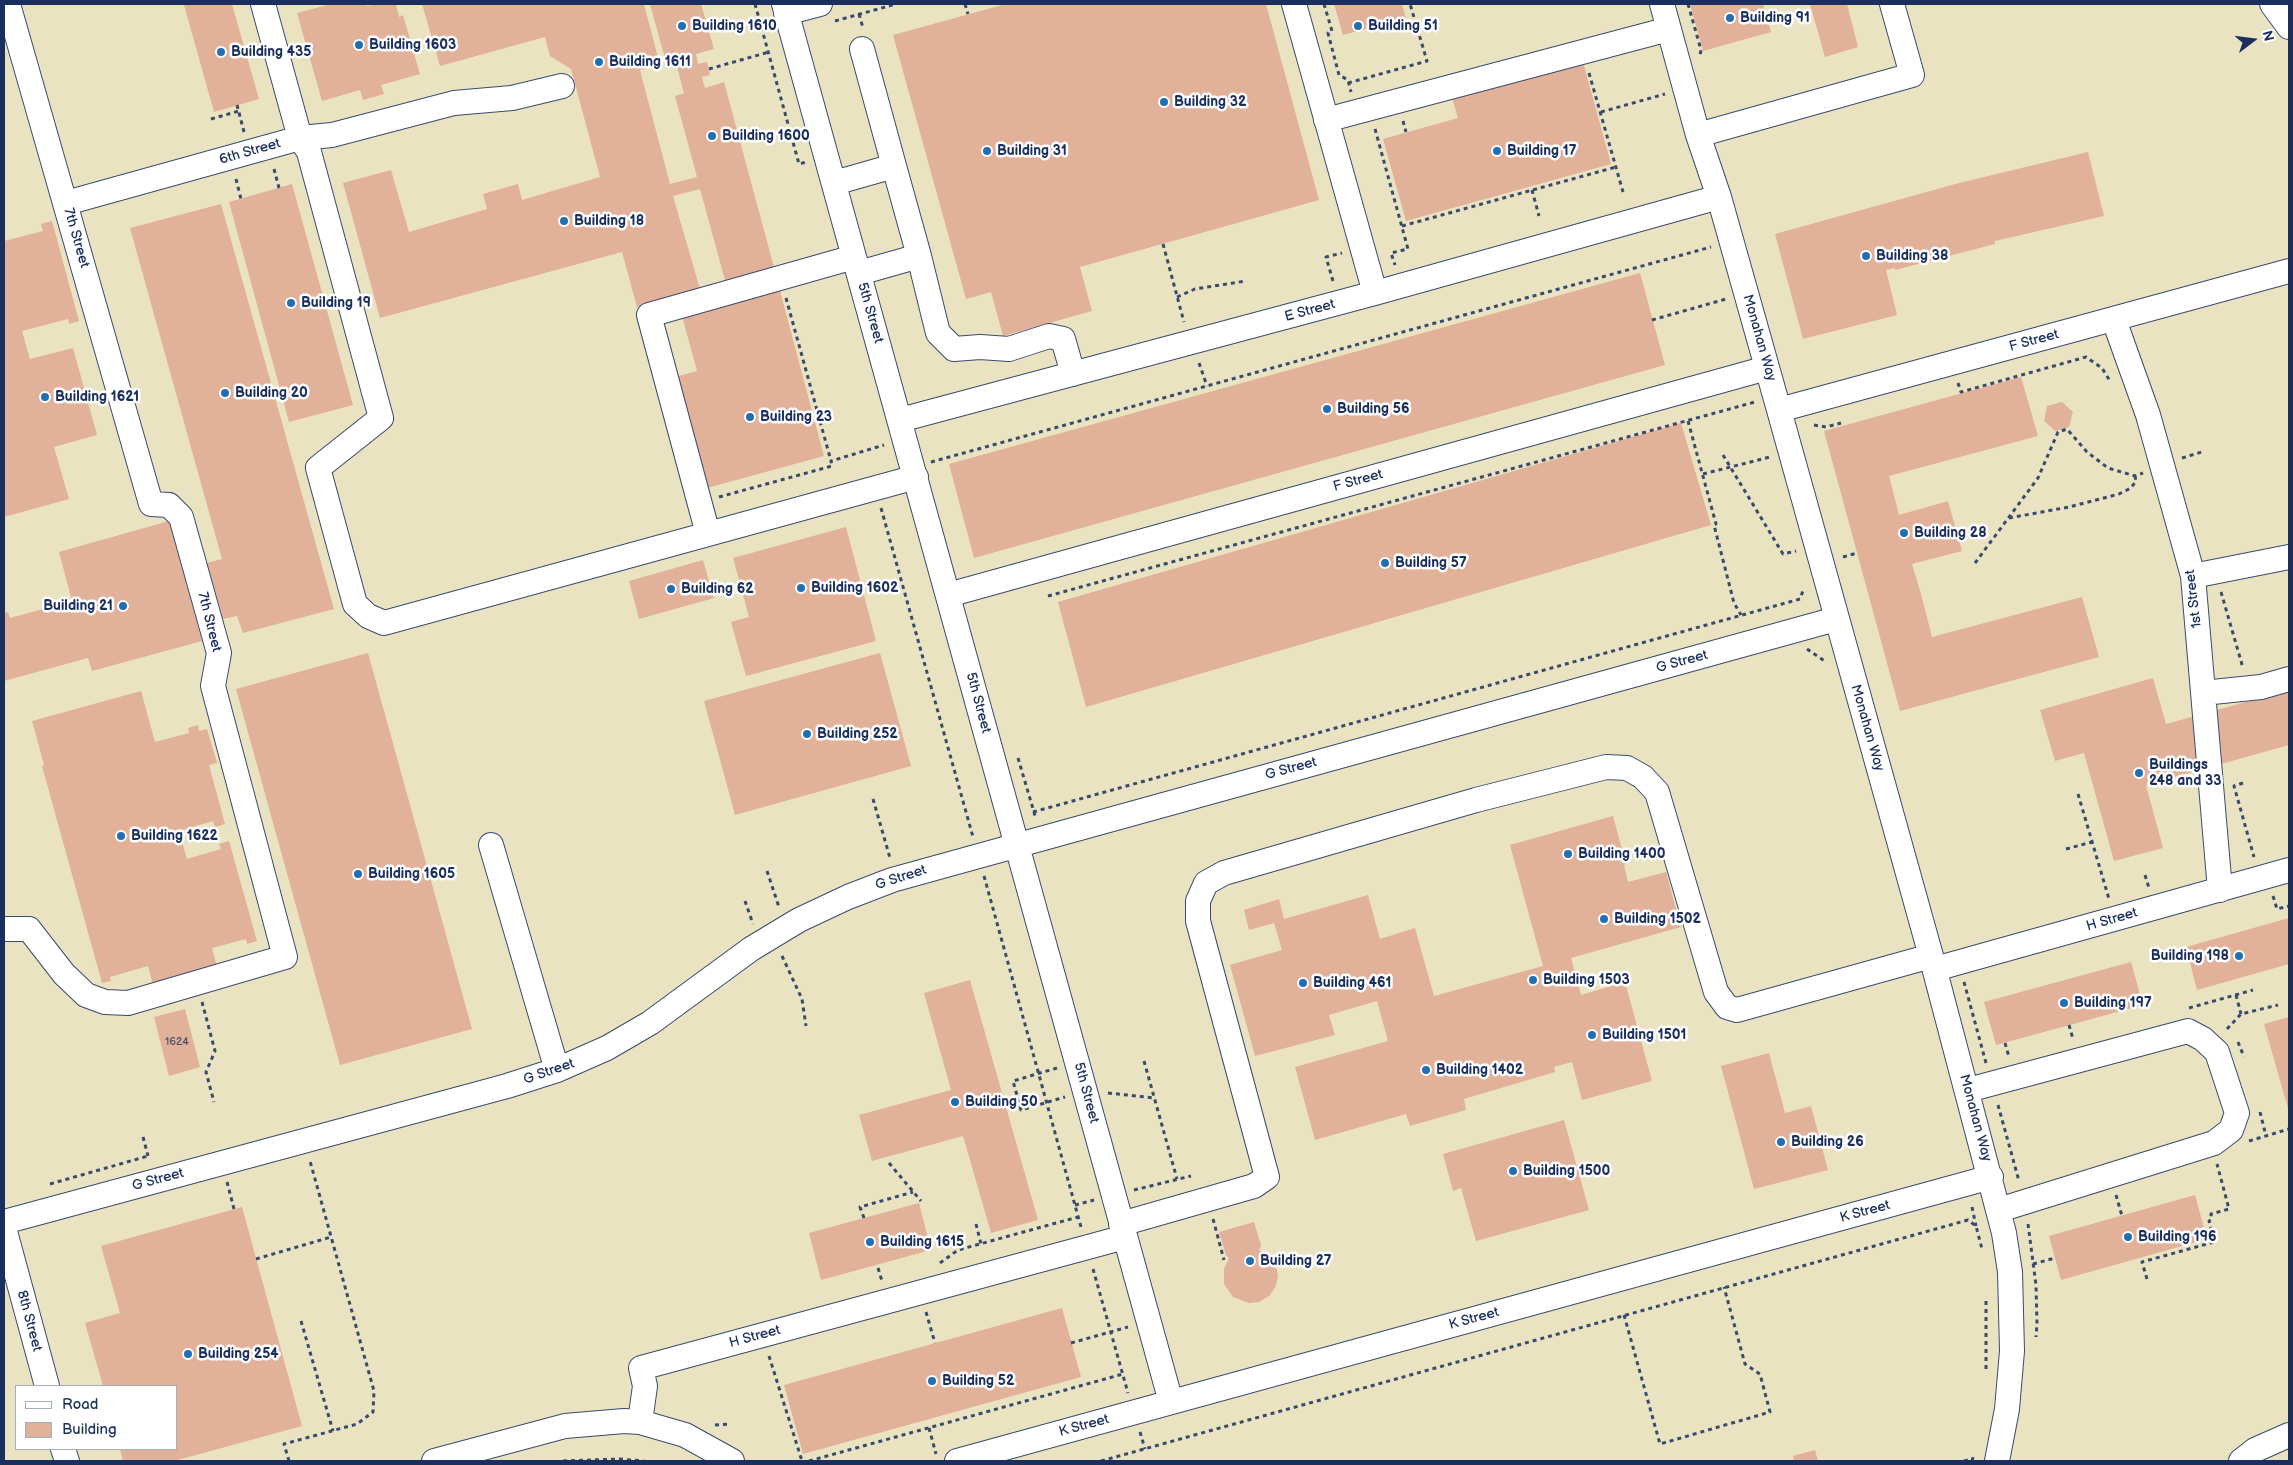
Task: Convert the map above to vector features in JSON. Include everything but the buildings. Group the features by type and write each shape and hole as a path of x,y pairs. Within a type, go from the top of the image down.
{"street":[{"name":"7th Street","path":"4,930 29,929 64,974 86,995 105,1002 128,1002 284,956 213,686 219,653 183,526 180,517 169,505 151,504 8,4"},
{"path":"263,4 300,138 309,152 381,418 318,468 355,604 368,616 384,623 876,488 926,470"},
{"path":"1294,4 1375,293"},
{"name":"Monahan Way","path":"1662,4 1698,135 1719,197 1767,368 1769,406 1836,619 1933,963 1999,1210 2010,1272 2012,1334 2011,1380 2002,1441 1997,1461"},
{"path":"1698,135 1912,75 1892,4"},
{"path":"2272,4 2289,27"},
{"path":"785,8 827,12"},
{"name":"5th Street","path":"785,8 900,420 926,470 948,594 1171,1402"},
{"path":"1326,120 1669,29"},
{"path":"863,41 938,333 954,349 980,347 1009,349 1049,336 1063,338 1073,374"},
{"name":"6th Street","path":"66,203 300,138 332,135 454,103 512,98 562,86"},
{"path":"834,183 894,166"},
{"name":"E Street","path":"900,420 1375,293 1719,197"},
{"path":"708,534 649,315 857,265 919,256"},
{"name":"F Street","path":"1769,406 1953,363 2289,271"},
{"name":"1st Street","path":"2114,320 2148,415 2152,470 2193,576 2220,890"},
{"name":"F Street","path":"948,594 1767,368"},
{"path":"2193,576 2289,557"},
{"name":"G Street","path":"4,1222 557,1070 607,1048 650,1024 752,949 799,920 885,882 1836,619"},
{"path":"2203,693 2261,687 2289,679"},
{"name":"H Street","path":"640,1422 645,1386 641,1368 1087,1247 1123,1230 1207,1199 1254,1186 1267,1177 1198,920 1198,901 1206,883 1224,873 1476,800 1606,766 1627,768 1643,777 1657,792 1716,992 1727,1007 1737,1010 1933,963 2220,890 2289,870"},
{"path":"491,845 557,1070"},
{"path":"1968,1090 2188,1031 2203,1039 2217,1052 2237,1113 2231,1130 2214,1143 1999,1210"},
{"name":"K Street","path":"957,1461 1991,1177"},
{"name":"8th Street","path":"4,1228 47,1385"},
{"path":"434,1461 565,1426 603,1421 640,1422 685,1435 732,1461"},
{"path":"2241,1461 2255,1450 2289,1435"}],"path":[{"path":"755,4 799,164 810,161"},
{"path":"827,12 859,14 896,4"},
{"path":"965,4 968,14"},
{"path":"1324,4 1332,31 1328,32 1339,75 1348,80 1363,110 1402,226 1408,249 1392,253 1397,273"},
{"path":"1348,83 1427,61 1410,4"},
{"path":"1688,4 1701,50 1702,64"},
{"path":"859,14 863,41"},
{"path":"708,68 795,45"},
{"path":"1588,68 1623,192"},
{"path":"1601,112 1672,92"},
{"path":"211,118 239,111"},
{"path":"264,171 281,167"},
{"path":"1402,226 1616,167"},
{"path":"274,169 279,188"},
{"path":"226,181 245,176"},
{"path":"236,179 241,198"},
{"path":"1532,190 1539,216"},
{"path":"1163,244 1207,386"},
{"path":"928,453 926,470 1207,386 1714,246"},
{"path":"1178,297 1195,289 1246,282"},
{"path":"715,498 832,466 785,294"},
{"path":"1652,320 1729,299"},
{"path":"1953,363 1960,392 2086,357 2102,368 2113,385"},
{"path":"1048,596 1688,421 1769,406"},
{"path":"1688,421 1703,474 1734,603 1742,615"},
{"path":"1975,563 2038,478 2058,432 2067,429 2087,452 2108,468 2135,476 2205,451"},
{"path":"831,461 888,444"},
{"path":"1723,455 1783,554 1799,550 1801,557"},
{"path":"1703,474 1774,456"},
{"path":"2139,465 2152,470"},
{"path":"2009,518 2069,507 2119,494 2131,488 2136,481 2135,476"},
{"path":"876,488 1144,1448"},
{"path":"1840,558 1857,553"},
{"path":"1010,818 1800,599 1805,579"},
{"path":"1803,647 1832,666"},
{"path":"1018,757 1042,838"},
{"path":"2243,783 2234,786 2254,857"},
{"path":"2078,794 2109,899"},
{"path":"873,799 892,866"},
{"path":"2066,849 2092,842"},
{"path":"2145,874 2148,888"},
{"path":"779,950 802,999 806,1026"},
{"path":"197,982 215,1051 206,1072 214,1102"},
{"path":"2187,1009 2253,990"},
{"path":"2236,995 2241,1014"},
{"path":"2227,1029 2241,1014 2278,1005"},
{"path":"2069,1025 2075,1046"},
{"path":"2222,1026 2231,1034"},
{"path":"2236,1040 2241,1046 2246,1062"},
{"path":"2005,1043 2011,1065"},
{"path":"1144,1061 1177,1179"},
{"path":"1017,1095 1013,1081 1077,1062"},
{"path":"2255,1120 2258,1104 2266,1136"},
{"path":"2247,1137 2244,1143 2289,1129"},
{"path":"289,1461 284,1444 357,1424 373,1412 374,1391 304,1141"},
{"path":"48,1185 148,1156"},
{"path":"2147,1279 2142,1262 2214,1242 2209,1221 2211,1220 2211,1214 2229,1209 2216,1161 2222,1158"},
{"path":"889,1163 921,1201"},
{"path":"225,1175 234,1209"},
{"path":"1967,1184 1982,1251"},
{"path":"2115,1189 2122,1216"},
{"path":"864,1218 860,1207 913,1192"},
{"path":"1207,1199 1224,1260"},
{"path":"936,1266 958,1250 1078,1217"},
{"path":"1101,1461 1968,1220 1976,1226"},
{"path":"976,1224 981,1244"},
{"path":"256,1258 331,1238"},
{"path":"2033,1264 2055,1258"},
{"path":"878,1285 891,1279"},
{"path":"1624,1315 1660,1444 1770,1412 1760,1374 1745,1364 1724,1287"},
{"path":"1986,1296 1986,1374"},
{"path":"924,1304 935,1343"},
{"path":"301,1321 333,1431"},
{"path":"1071,1343 1148,1322"},
{"path":"766,1348 802,1461"},
{"path":"809,1461 1123,1374"},
{"path":"929,1428 938,1461"},
{"path":"1964,1461 1972,1460 1975,1450"},
{"path":"564,1461 619,1459 644,1461"}],"place":[{"name":"Building 91","path":"1730,18"},
{"name":"Building 1610","path":"682,26"},
{"name":"Building 51","path":"1358,26"},
{"name":"Building 1603","path":"359,45"},
{"name":"Building 435","path":"221,52"},
{"name":"Building 1611","path":"599,62"},
{"name":"Building 32","path":"1164,102"},
{"name":"Building 1600","path":"712,136"},
{"name":"Building 31","path":"987,151"},
{"name":"Building 17","path":"1497,151"},
{"name":"Building 18","path":"564,221"},
{"name":"Building 38","path":"1866,256"},
{"name":"Building 19","path":"291,303"},
{"name":"Building 20","path":"225,393"},
{"name":"Building 1621","path":"45,397"},
{"name":"Building 56","path":"1327,409"},
{"name":"Building 23","path":"750,417"},
{"name":"Building 28","path":"1904,533"},
{"name":"Building 57","path":"1385,563"},
{"name":"Building 1602","path":"801,588"},
{"name":"Building 62","path":"671,589"},
{"name":"Building 21","path":"123,606"},
{"name":"Building 252","path":"807,734"},
{"name":"Buildings 248 and 33","path":"2139,773"},
{"name":"Building 1622","path":"121,836"},
{"name":"Building 1400","path":"1568,854"},
{"name":"Building 1605","path":"358,874"},
{"name":"Building 1502","path":"1604,919"},
{"name":"Building 198","path":"2239,956"},
{"name":"Building 1503","path":"1533,980"},
{"name":"Building 461","path":"1303,983"},
{"name":"Building 197","path":"2064,1003"},
{"name":"Building 1501","path":"1592,1035"},
{"name":"Building 1402","path":"1426,1070"},
{"name":"Building 50","path":"955,1102"},
{"name":"Building 26","path":"1781,1142"},
{"name":"Building 1500","path":"1513,1171"},
{"name":"Building 196","path":"2128,1237"},
{"name":"Building 1615","path":"870,1242"},
{"name":"Building 27","path":"1250,1261"},
{"name":"Building 254","path":"188,1354"},
{"name":"Building 52","path":"932,1381"}]}
